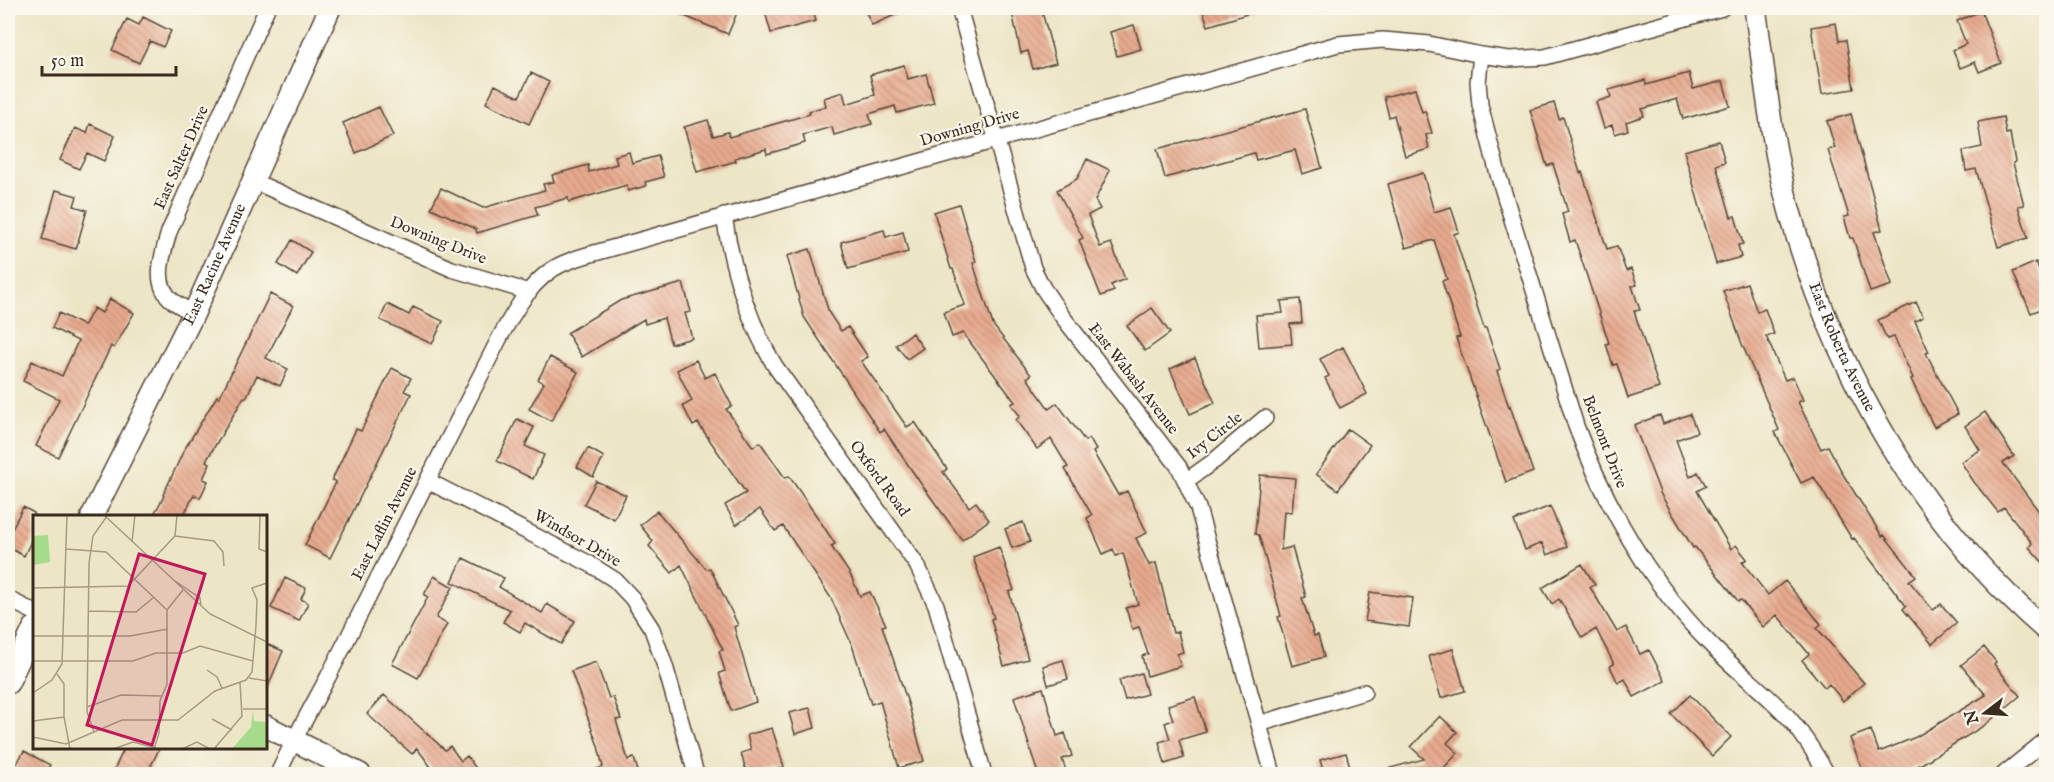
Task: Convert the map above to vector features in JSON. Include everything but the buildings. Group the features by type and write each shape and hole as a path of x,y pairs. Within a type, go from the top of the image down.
{"street":[{"name":"East Salter Drive","path":"195,313 173,302 167,295 162,286 160,263 169,232 267,8"},
{"name":"East Racine Avenue","path":"93,515 195,313 330,8"},
{"name":"East Wabash Avenue","path":"959,8 1033,268 1062,316 1179,467 1198,508 1274,774"},
{"name":"Downing Drive","path":"254,181 452,269 529,292 560,265 584,255 1338,44 1383,40 1429,44 1481,55 1509,58 1545,57 1722,8"},
{"name":"East Roberta Avenue","path":"1755,8 1778,157 1789,208 1801,248 1835,339 1872,414 1917,485 1977,560 2046,630"},
{"name":"Belmont Drive","path":"1481,55 1478,82 1480,105 1498,174 1576,426 1610,505 1632,546 1671,600 1714,649 1789,718 1813,748 1827,774"},
{"name":"Oxford Road","path":"724,216 730,254 742,299 760,342 917,565 926,582 936,604 984,774"},
{"name":"East Laflin Avenue","path":"278,774 500,337 529,292"},
{"name":"Ivy Circle","path":"1186,481 1214,461 1265,418"},
{"name":"Windsor Drive","path":"428,481 590,564 615,580 632,598 647,620 655,638 696,774"},
{"path":"8,599 33,612"},
{"path":"8,683 33,630"},
{"path":"1259,724 1364,692"},
{"path":"267,726 360,774"},
{"path":"2004,774 2046,740"}]}
